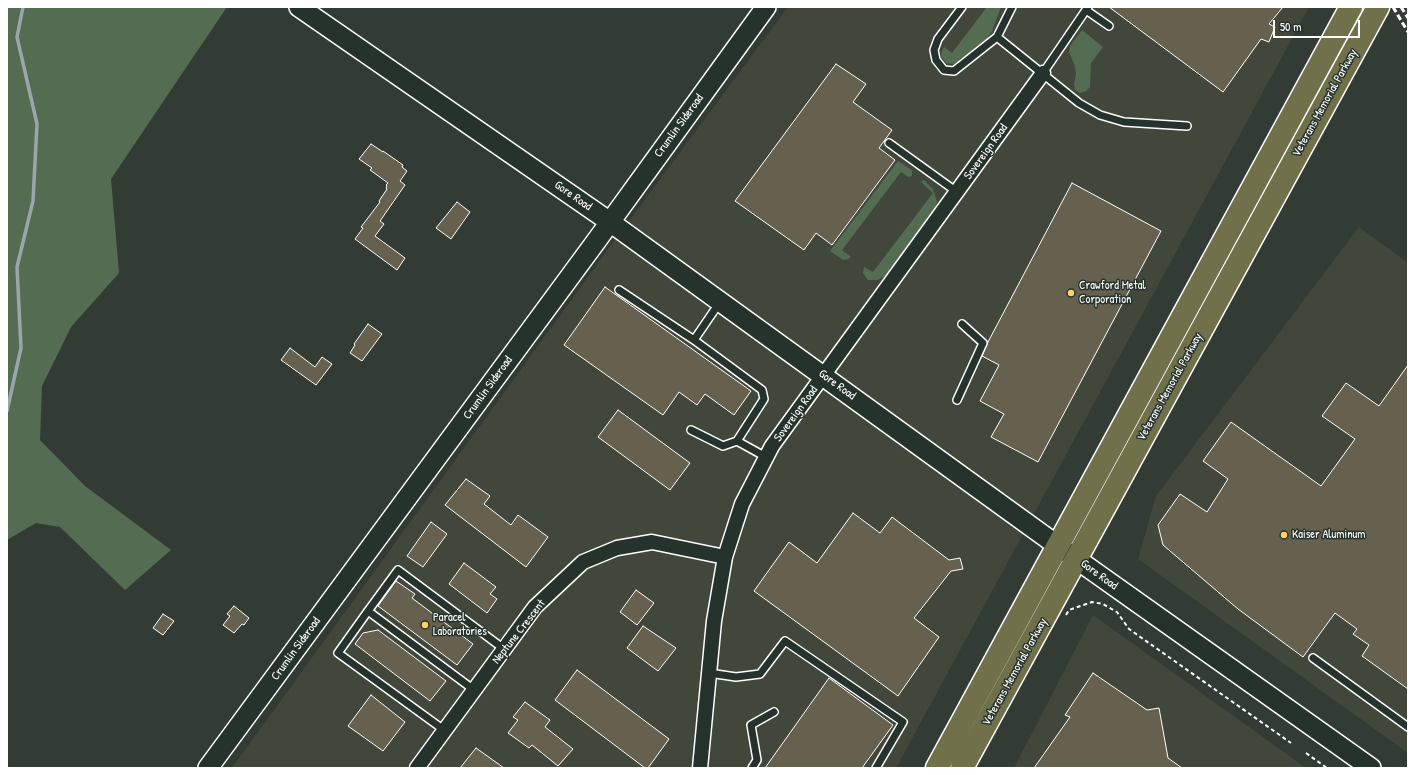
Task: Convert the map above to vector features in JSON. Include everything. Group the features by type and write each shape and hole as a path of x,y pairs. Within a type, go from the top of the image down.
{"highway":[{"name":"Veterans Memorial Parkway","path":"937,768 1351,7"},
{"name":"Veterans Memorial Parkway","path":"962,768 1378,7"}],"main road":[{"name":"Gore Road","path":"299,7 610,222 1058,546 1371,768"},
{"name":"Crumlin Sideroad","path":"208,768 610,222 766,7"}],"street":[{"name":"Sovereign Road","path":"700,768 714,621 725,557 742,504 772,446 1043,73"},
{"name":"Neptune Crescent","path":"417,768 535,607 583,562 617,548 652,542 725,557"}],"lane":[{"path":"962,7 938,39 934,50 936,60 944,70 954,71 997,37 1012,7"},
{"path":"1043,73 1087,9 1109,26"},
{"path":"997,37 1043,73 1079,104 1100,115 1124,122 1187,126"},
{"path":"889,143 957,192"},
{"path":"618,290 694,340 762,390 764,400 737,440 723,446 691,430"},
{"path":"694,340 720,301"},
{"path":"956,400 984,343 962,324"},
{"path":"737,440 766,457"},
{"path":"444,730 338,653 398,570 504,649"},
{"path":"368,611 474,690"},
{"path":"709,673 736,677 760,674 785,641 903,722 876,768"},
{"path":"1313,658 1408,727"},
{"path":"752,768 757,760 751,724 774,712"}],"path":[{"path":"1063,620 1070,610 1092,602 1103,604 1117,612 1129,629 1291,743"},
{"path":"1306,753 1327,768"}],"shaded area":[{"path":"788,7 1309,7 896,768 232,768 609,248"},
{"path":"1359,227 1408,263 1408,753 1138,559 1156,496"},
{"path":"1093,615 1306,768 1014,768"}],"green space":[{"path":"7,7 227,7 111,179 119,273 71,327 42,386 40,440 85,486 171,550 125,590 60,527 36,523 7,540"},
{"path":"987,7 1001,7 992,31 987,39 954,64 946,63 942,58 941,53 944,47 952,53"},
{"path":"1082,30 1103,47 1091,63 1090,87 1086,91 1080,93 1075,90 1075,66 1069,52 1070,46"},
{"path":"898,161 912,170 912,176 908,177 901,172 842,250 851,257 843,260 830,251"},
{"path":"924,180 933,189 937,202 935,211 887,275 877,280 868,280 863,273 864,267 873,272 933,193 921,182"}],"building":[{"path":"1109,7 1283,7 1269,24 1275,27 1269,42 1261,39 1223,92"},
{"path":"836,64 866,84 853,102 892,130 879,148 895,160 832,245 816,233 804,250 735,201"},
{"path":"371,144 403,165 402,167 407,171 400,181 405,185 380,221 384,224 375,236 405,258 397,270 355,239 363,228 361,227 380,202 379,201 387,189 386,185 388,183 370,170 372,168 359,159"},
{"name":"Crawford Metal Corporation","path":"1072,183 1161,231 1038,462 991,437 1004,414 980,401 999,365 982,356"},
{"path":"457,202 470,212 451,239 436,228"},
{"path":"605,287 751,391 734,415 705,394 697,405 679,392 663,415 564,345"},
{"path":"368,324 382,334 362,361 350,353 355,345 354,344"},
{"path":"290,348 315,367 322,357 332,364 316,385 281,360"},
{"name":"Kaiser Aluminum","path":"1408,365 1408,689 1362,656 1369,645 1353,634 1357,629 1335,613 1303,657 1238,609 1163,545 1158,525 1180,494 1207,512 1228,479 1203,461 1231,422 1321,486 1355,439 1322,416 1346,383 1379,406"},
{"path":"618,410 690,463 670,490 598,437"},
{"path":"466,479 490,496 484,504 511,525 518,515 548,537 526,567 445,505"},
{"path":"853,513 880,533 892,517 949,560 960,558 963,569 951,571 914,618 939,637 898,696 754,591 789,542 817,563"},
{"path":"431,522 447,534 423,567 407,556"},
{"path":"464,563 496,587 490,594 497,599 487,613 449,584"},
{"name":"Paracel Laboratories","path":"396,581 415,594 412,598 473,644 457,665 378,606"},
{"path":"636,590 654,603 637,625 620,612"},
{"path":"234,606 249,618 244,625 242,624 234,633 223,625 230,616 227,614"},
{"path":"163,614 174,621 163,635 153,628"},
{"path":"643,626 676,648 658,671 627,648"},
{"path":"378,630 446,681 430,701 355,644 363,633"},
{"path":"577,670 669,739 648,768 645,768 555,700"},
{"path":"1093,673 1147,710 1159,708 1168,758 1182,768 1034,768 1070,717 1065,715"},
{"path":"829,678 893,725 862,768 765,768"},
{"path":"371,695 405,722 383,751 348,726"},
{"path":"525,702 550,720 545,727 573,749 558,766 532,745 529,748 508,733 518,720 513,717"},
{"path":"476,748 504,768 460,768"}],"waterway":[{"path":"7,411 21,348 17,267 33,201 37,124 17,37 23,7"}],"railway":[{"path":"1393,7 1408,32"},
{"path":"1401,7 1408,18"}],"place":[{"name":"Crawford Metal Corporation","path":"1071,293"},
{"name":"Kaiser Aluminum","path":"1284,535"},
{"name":"Paracel Laboratories","path":"425,625"}]}
